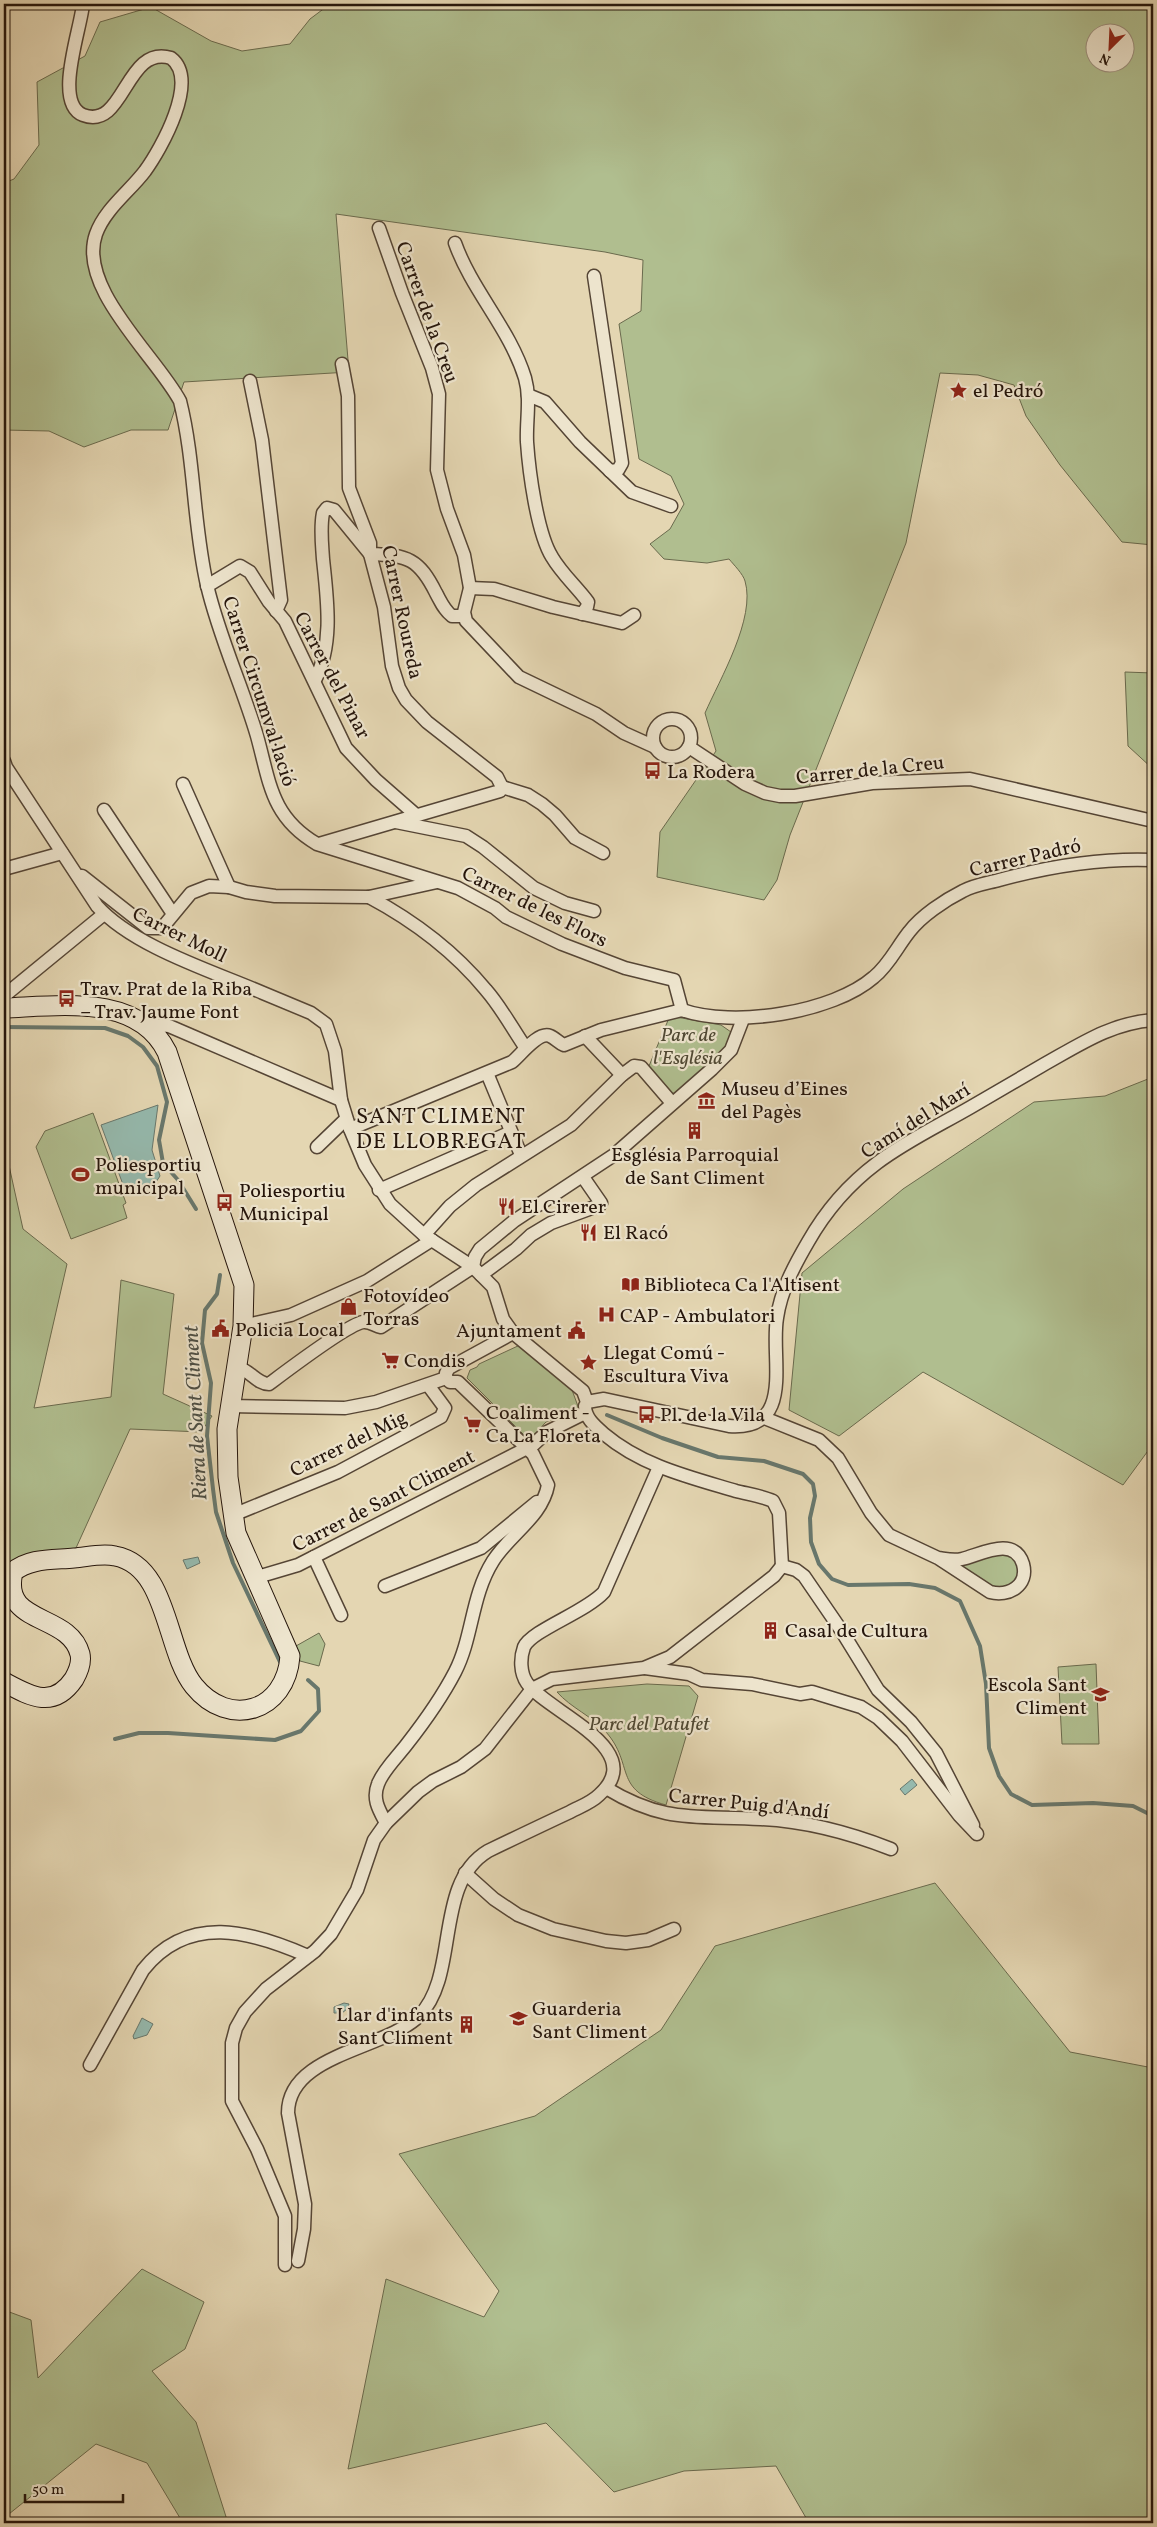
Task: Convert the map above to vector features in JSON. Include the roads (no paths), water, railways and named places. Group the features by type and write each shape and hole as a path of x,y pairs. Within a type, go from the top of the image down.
{"street":[{"name":"Carrer Circumval·lació","path":"84,4 69,83 70,102 77,111 94,117 108,112 137,69 154,59 171,58 179,67 182,76 180,102 166,136 145,171 106,215 94,243 94,261 107,296 173,388 182,407 207,586 232,669 256,736 272,794 289,823 299,833 317,844 437,882"},
{"name":"Carrer de la Creu","path":"379,228 436,381 440,404 437,470 447,509 461,545 470,588 464,616"},
{"path":"455,243 461,260 519,362 528,395 528,458 541,525 552,558 588,602 588,607 582,614"},
{"path":"594,276 622,463 618,470 610,471"},
{"name":"Carrer Roureda","path":"342,364 348,396 349,488 370,543 370,554 384,607 392,666 406,700 427,722 497,776 502,786"},
{"name":"Carrer del Pinar","path":"250,381 262,440 280,586 281,600 276,610 285,621 315,680 346,748 376,780 416,814"},
{"path":"528,395 545,402 580,442 638,496 671,506"},
{"path":"315,680 323,665 327,620 321,530 323,512 327,508 334,510 370,554 400,556 414,561 425,572 444,610 452,616 464,616 466,621 518,677 596,714 624,733 655,746"},
{"path":"207,586 240,566 250,572 276,610"},
{"path":"470,588 494,590 622,623 634,615"},
{"path":"670,719 682,722 687,726 691,738 689,747 682,754 669,757 658,751 655,746 653,740 655,729 659,724 670,719"},
{"name":"Carrer de la Creu","path":"689,747 745,784 765,793 780,796 802,795 872,783 970,779 1153,821"},
{"name":"Carrer Moll","path":"4,765 104,914 128,934 319,1017 326,1024 332,1040 340,1100 365,1165 379,1190 399,1214 477,1271"},
{"path":"183,784 229,887"},
{"path":"317,844 500,791 502,786 528,795 542,804 555,815 574,838 603,854"},
{"path":"104,810 173,914"},
{"path":"393,821 466,836 483,847 534,888 565,903 594,911"},
{"path":"346,852 344,841 352,834"},
{"path":"4,869 62,853"},
{"name":"Carrer Padró","path":"682,1010 712,1016 743,1019 821,1005 858,988 881,971 918,922 965,890 1026,873 1089,862 1115,859 1153,860"},
{"path":"74,870 148,928 156,930 162,928 195,890 209,886 229,887 275,896 369,897 437,882"},
{"name":"Carrer de les Flors","path":"437,882 458,888 526,927 579,951 625,968 674,980 682,1010"},
{"path":"369,897 413,921 455,957 486,990 525,1047"},
{"path":"4,996 104,914"},
{"path":"4,1008 93,1007 124,1014 144,1024 158,1036 167,1052 241,1270 245,1297 243,1326 230,1406 226,1460 236,1533 254,1578 290,1656 287,1678 274,1698 265,1705 246,1710 219,1706 201,1694 187,1677 154,1588 138,1566 114,1555 27,1563 13,1572 11,1586 15,1602 26,1612 68,1634 80,1654 78,1672 69,1686 48,1699 29,1696 4,1682"},
{"path":"317,1147 348,1124 487,1074 512,1062 525,1047 547,1035 564,1045 585,1036 682,1010"},
{"path":"644,1668 670,1657 774,1576 782,1566 779,1513 773,1501 658,1467 613,1442 589,1420 583,1391 513,1333 503,1318 493,1287 477,1271 475,1257 480,1249 514,1221 583,1177 633,1140 726,1056 735,1043 743,1019"},
{"name":"Camí del Marí","path":"762,1417 773,1405 777,1390 775,1333 779,1307 788,1278 812,1234 849,1188 893,1152 1082,1042 1119,1025 1153,1020"},
{"path":"144,1024 169,1026 340,1100"},
{"path":"585,1036 622,1075"},
{"path":"243,1326 291,1315 367,1281 428,1237 463,1195 521,1155 571,1125 622,1075 634,1066 641,1067 672,1103"},
{"path":"487,1074 521,1155"},
{"path":"379,1190 512,1132"},
{"path":"237,1367 248,1370 260,1382 269,1384 360,1323 368,1322 381,1327 516,1249 531,1235 544,1227 600,1205 583,1177"},
{"path":"386,1823 375,1801 378,1782 432,1712 454,1674 462,1654 476,1599 494,1560 538,1509 545,1496 547,1480 537,1459 526,1446 452,1380 447,1370 513,1333"},
{"path":"230,1406 338,1408 376,1402 428,1385 452,1380"},
{"name":"Carrer del Mig","path":"233,1515 338,1472 441,1417 445,1408 428,1385"},
{"path":"586,1407 604,1399 729,1426 745,1426 762,1417 806,1434 826,1445 838,1458 871,1513 884,1529 895,1538 938,1558 990,1592 997,1594 1005,1594 1018,1587 1024,1573 1020,1558 1007,1549 999,1548 962,1559 938,1558"},
{"name":"Carrer de Sant Climent","path":"254,1578 289,1569 526,1446 533,1445 547,1432 586,1407"},
{"path":"298,2261 304,2229 305,2204 289,2123 288,2103 291,2094 307,2074 320,2065 391,2035 423,2012 439,1974 457,1892 465,1873 474,1860 488,1851 588,1803 606,1788 613,1763 603,1744 532,1689 527,1683 521,1668 521,1660 527,1642 538,1633 590,1606 604,1592 658,1467"},
{"path":"385,1586 481,1548 545,1496"},
{"path":"314,1557 341,1615"},
{"path":"285,2265 285,2216 257,2149 232,2101 231,2065 234,2033 245,2012 266,1989 308,1956 331,1934 357,1890 374,1840 386,1823 418,1792 433,1781 461,1767 485,1749 532,1689 552,1679 644,1668 689,1674 702,1680 752,1684 800,1694 812,1692 861,1707 878,1718 902,1741 959,1815 978,1834 936,1753 911,1722 878,1690 841,1630 804,1576 796,1570 782,1566"},
{"path":"685,1646 682,1665 689,1674"},
{"name":"Carrer Puig d'Andí","path":"606,1788 636,1805 678,1817 762,1819 787,1822 833,1830 891,1849"},
{"path":"465,1873 494,1899 518,1915 553,1929 606,1942 626,1943 648,1940 674,1929"},
{"path":"90,2065 143,1970 151,1960 183,1939 206,1932 233,1932 281,1944 308,1956"}],"water":[{"path":"158,1105 152,1150 160,1176 156,1182 125,1190 101,1125"},
{"path":"198,1557 200,1563 187,1569 183,1560"},
{"path":"912,1779 917,1785 905,1795 900,1789"},
{"path":"344,2003 349,2004 347,2009 342,2013 334,2013 334,2007"},
{"path":"142,2018 153,2024 147,2035 134,2039 133,2036"}],"waterway":[{"name":"Riera de Sant Climent","path":"4,1027 105,1028 128,1036 143,1047 157,1066 167,1102 159,1140 163,1163 178,1180 196,1209"},
{"name":"Riera de Sant Climent","path":"220,1275 217,1294 205,1310 202,1343 211,1383 207,1436 216,1512 233,1563 280,1662"},
{"path":"607,1415 662,1438 718,1457 764,1461 803,1474 813,1484 815,1496 810,1518 811,1542 819,1564 832,1579 848,1585 909,1584 935,1588 960,1601 980,1646 986,1684 989,1748 999,1776 1011,1794 1032,1805 1093,1803 1133,1806 1153,1816"},
{"name":"Riera de Sant Climent","path":"115,1739 139,1733 168,1733 275,1740 301,1731 319,1711 318,1689 308,1680"}],"place":[{"name":"el Pedró","path":"959,390"},
{"name":"La Rodera","path":"653,771"},
{"name":"Trav. Prat de la Riba – Trav. Jaume Font","path":"66,999"},
{"name":"Museu d’Eines del Pagès","path":"707,1100"},
{"name":"Església Parroquial de Sant Climent","path":"695,1130"},
{"name":"Poliesportiu municipal","path":"81,1175"},
{"name":"Poliesportiu Municipal","path":"225,1202"},
{"name":"El Cirerer","path":"507,1206"},
{"name":"El Racó","path":"589,1232"},
{"name":"Biblioteca Ca l'Altisent","path":"630,1284"},
{"name":"Fotovídeo Torras","path":"349,1307"},
{"name":"CAP - Ambulatori","path":"606,1315"},
{"name":"Policia Local","path":"221,1329"},
{"name":"Ajuntament","path":"576,1330"},
{"name":"Condis","path":"390,1360"},
{"name":"Llegat Comú - Escultura Viva","path":"589,1363"},
{"name":"Pl. de la Vila","path":"646,1414"},
{"name":"Coaliment - Ca La Floreta","path":"472,1424"},
{"name":"Casal de Cultura","path":"771,1630"},
{"name":"Escola Sant Climent","path":"1101,1695"},
{"name":"Guarderia Sant Climent","path":"518,2019"},
{"name":"Llar d'infants Sant Climent","path":"467,2025"}],"district":[{"name":"SANT CLIMENT DE LLOBREGAT","path":"441,1128"}],"park label":[{"name":"Parc de l'Església","path":"688,1046"},
{"name":"Parc del Patufet","path":"649,1723"}]}
